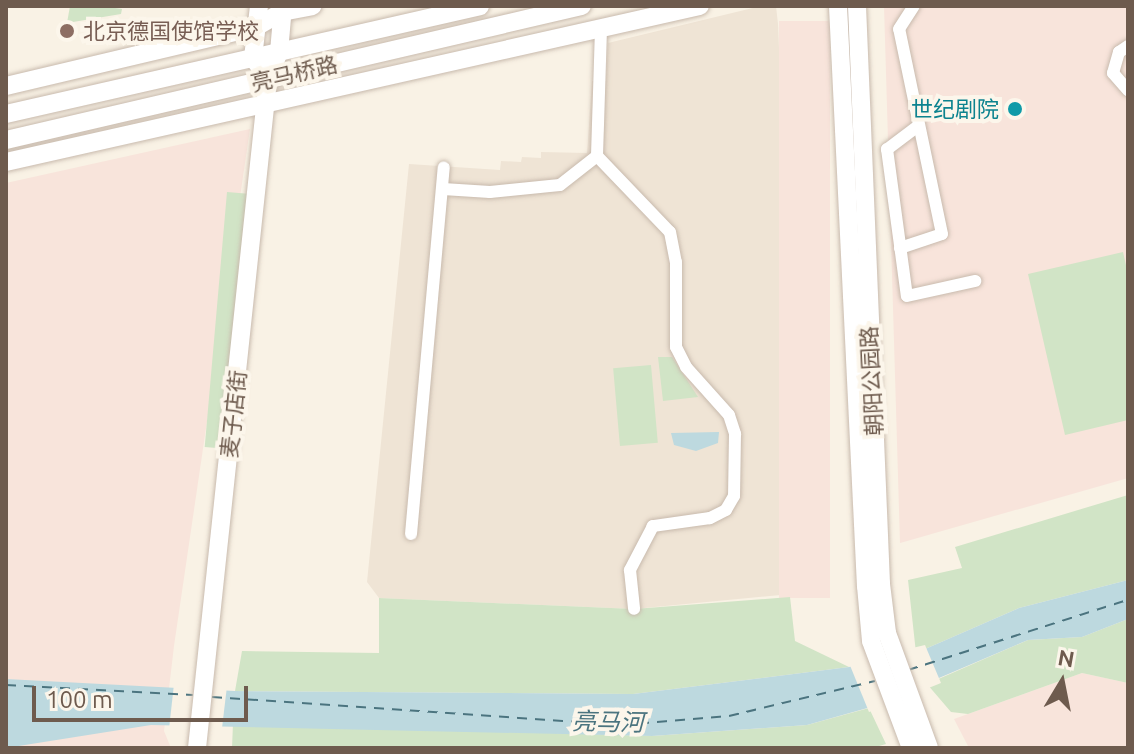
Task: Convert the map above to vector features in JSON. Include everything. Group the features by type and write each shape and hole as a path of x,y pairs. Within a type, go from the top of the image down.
{"main road":[{"path":"259,6 253,58 268,79"},
{"path":"6,86 256,27 283,9 312,6"},
{"name":"亮马桥路","path":"6,114 480,6"},
{"name":"亮马桥路","path":"6,140 582,6"},
{"path":"6,162 700,6"},
{"name":"朝阳公园路","path":"838,6 879,637 908,708 929,748"},
{"name":"朝阳公园路","path":"857,6 879,637"},
{"name":"麦子店街","path":"197,744 268,79 279,52 283,9"},
{"name":"朝阳公园路","path":"908,708 911,748"}],"street":[{"path":"900,248 942,234 899,29 914,6"},
{"path":"601,29 597,156 670,232 676,262 676,347 686,367 729,415 735,434 734,496 726,510 710,518 653,526 630,570 634,609"},
{"path":"1128,46 1119,52 1113,73 1128,90"},
{"path":"861,154 887,149 918,126"},
{"path":"887,149 907,296 975,281"},
{"path":"443,189 490,192 560,185 597,156"},
{"path":"411,534 444,167"}],"shaded area":[{"path":"761,6 776,6 778,24 802,593 634,609 379,598 367,582 409,164 500,170 501,161 521,162 522,157 541,158 541,152 587,153 592,81 606,81 608,43"},
{"path":"884,6 1128,6 1128,478 900,543"},
{"path":"779,21 830,21 830,598 779,598"},
{"path":"250,129 174,646 164,731 171,748 6,748 6,183"},
{"path":"1082,673 1128,683 1128,748 969,748 954,719"}],"green space":[{"path":"70,6 122,9 121,14 67,23"},
{"path":"227,192 248,194 226,449 205,447"},
{"path":"1123,252 1128,274 1128,420 1065,435 1028,274"},
{"path":"658,357 672,357 698,397 663,401"},
{"path":"651,365 658,443 620,446 613,368"},
{"path":"1128,495 1128,580 1019,608 916,653 908,580 962,568 955,547"},
{"path":"790,597 795,641 849,667 633,694 235,691 242,651 379,653 379,598 634,609"},
{"path":"1128,619 1128,683 1082,673 968,714 951,712 927,684 1028,640 1082,637"},
{"path":"869,708 886,744 872,748 232,748 233,723 652,736 807,725"}],"water":[{"path":"719,432 718,443 696,451 674,445 671,433"},
{"name":"亮马河","path":"1128,580 1128,619 1082,637 1028,640 871,707 807,725 652,736 151,725 6,748 6,679 235,691 633,694 849,667 916,653 1019,608"}],"pier":[{"path":"925,645 941,683 869,712 849,663"},
{"path":"174,684 227,686 222,728 169,729"}],"ferry route":[{"path":"908,670 1128,600"},
{"path":"212,697 621,725 729,716 875,681"},
{"path":"6,685 193,695"}],"place":[{"name":"北京德国使馆学校","path":"67,31"},
{"name":"世纪剧院","path":"1015,109"}]}
